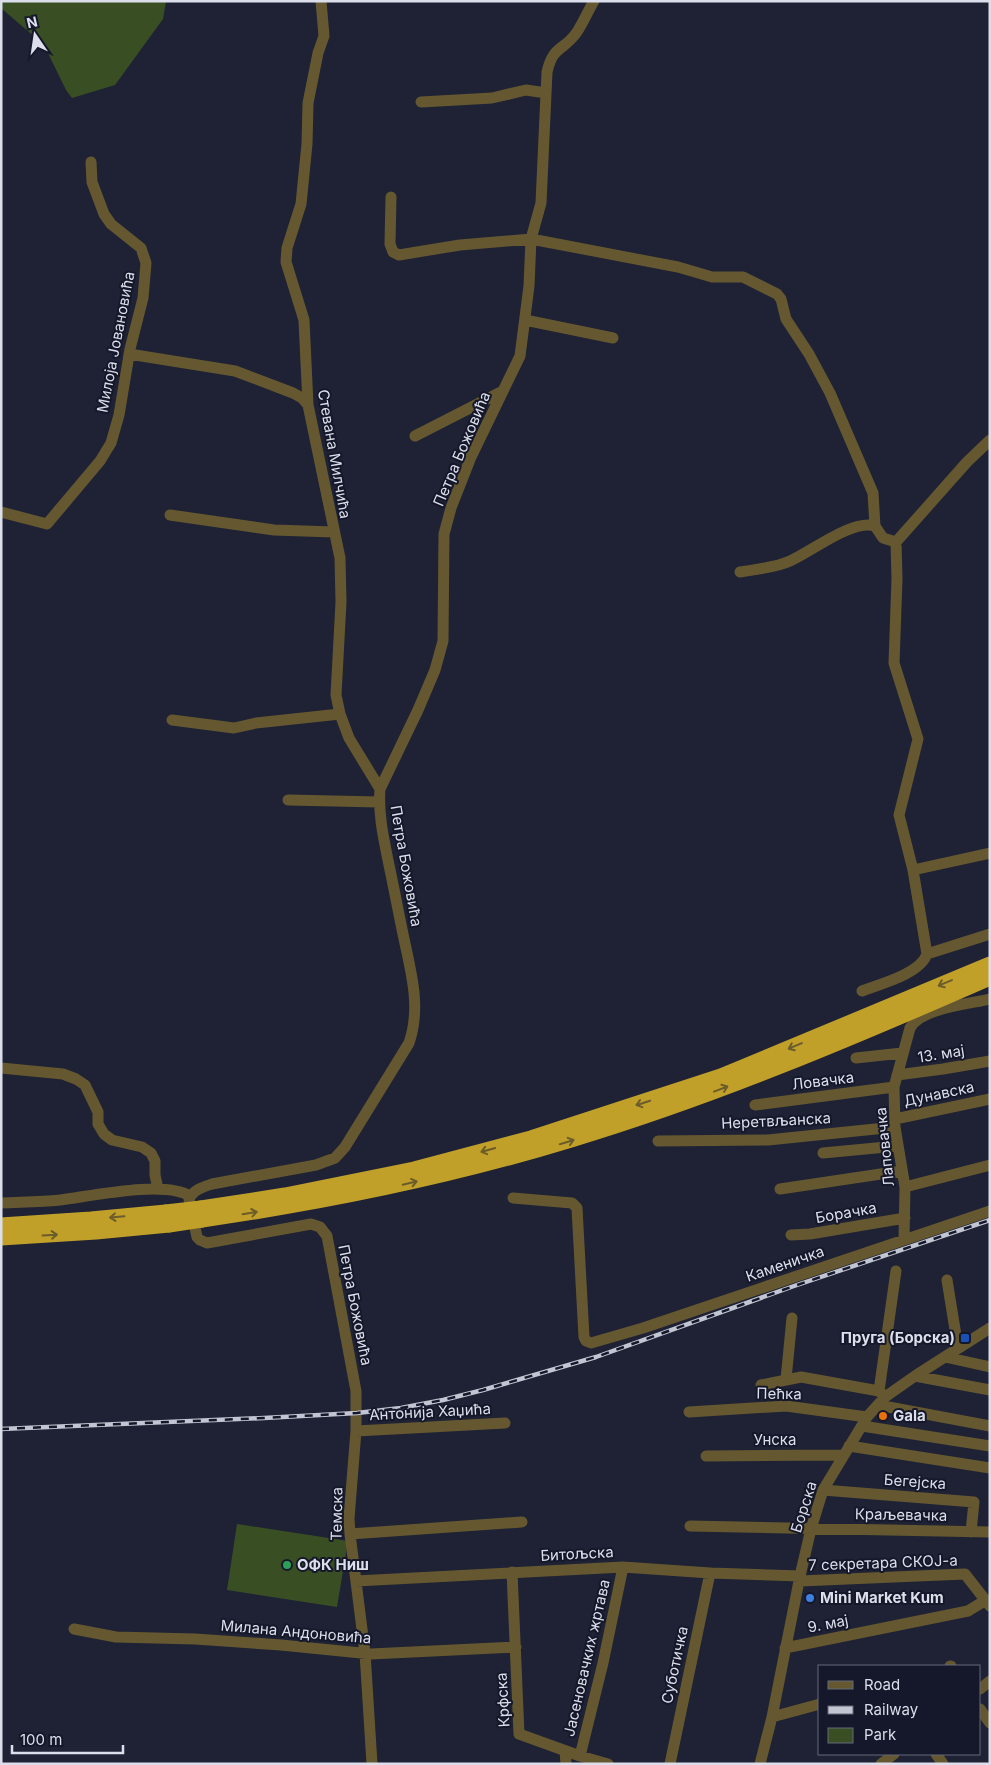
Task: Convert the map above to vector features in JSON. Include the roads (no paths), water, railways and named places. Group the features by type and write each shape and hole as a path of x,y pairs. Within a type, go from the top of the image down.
{"highway":[{"path":"202,1214 414,1169 531,1138 721,1076 990,964"},
{"path":"1,1238 81,1233 168,1218 290,1207 380,1190 475,1168 572,1140 656,1112 753,1076 990,978"},
{"path":"1,1225 91,1219 168,1218"}],"street":[{"name":"Стевана Милчића","path":"321,1 324,36 318,53 308,103 307,144 301,204 287,248 286,262 304,320 308,405 340,558 341,602 336,695 348,738 380,789"},
{"name":"Петра Божовића","path":"357,1413 356,1391 327,1236 324,1231 320,1227 311,1224 207,1243 197,1237 189,1203 190,1196 197,1190 212,1184 316,1165 335,1158 345,1147 410,1043 416,1011 413,984 383,835 379,802 380,789 435,670 442,641 444,534 451,508 471,457 520,356 530,286 531,239 541,203 547,72 552,56 577,32 594,1"},
{"path":"421,102 492,98 526,90 546,92"},
{"name":"Милоја Јовановића","path":"1,512 47,524 100,461 110,443 119,414 129,354 143,298 146,263 141,248 111,224 104,214 92,182 91,162"},
{"path":"391,197 390,248 396,254 402,255 460,245 531,239 678,267 712,277 743,277 777,294 781,299 786,319 809,354 830,393 873,493 876,526 883,538 896,542"},
{"path":"525,320 613,338"},
{"path":"129,354 235,371 294,393 308,405"},
{"path":"415,436 503,391"},
{"path":"862,991 910,972 925,960 927,954 913,870 899,815 918,739 894,663 897,579 896,542 967,462 990,440"},
{"path":"170,515 274,530 334,532"},
{"path":"740,572 789,562 841,532 866,525 876,526"},
{"path":"172,720 234,728 256,723 340,714"},
{"path":"288,800 379,802"},
{"path":"913,870 990,853"},
{"path":"927,954 990,934"},
{"name":"Лаповачка","path":"904,1239 905,1188 897,1146 894,1087 910,1028 915,1021 942,1010 990,999"},
{"path":"856,1058 902,1053"},
{"name":"13. мај","path":"898,1075 990,1060"},
{"path":"1,1068 63,1074 85,1085 98,1112 98,1124 104,1134 112,1140 142,1147 151,1153 155,1161 158,1189"},
{"name":"Ловачка","path":"755,1105 894,1087"},
{"name":"Дунавска","path":"895,1123 990,1099"},
{"name":"Неретвљанска","path":"658,1141 768,1140 895,1123"},
{"path":"824,1153 897,1146"},
{"path":"905,1188 990,1165"},
{"path":"780,1189 901,1172"},
{"path":"1,1203 60,1200 94,1194 158,1189 180,1191 190,1196"},
{"name":"Каменичка","path":"513,1198 572,1203 577,1208 584,1337 589,1343 595,1344 990,1211"},
{"name":"Борачка","path":"792,1235 810,1234 905,1218"},
{"path":"881,1398 896,1271"},
{"path":"947,1280 958,1348"},
{"path":"786,1379 792,1318"},
{"name":"Борска","path":"760,1764 772,1717 811,1529 823,1490 846,1450 881,1398 990,1328"},
{"path":"945,1357 990,1367"},
{"path":"915,1376 990,1390"},
{"path":"761,1385 801,1377 990,1426"},
{"name":"Пећка","path":"689,1412 786,1406 990,1446"},
{"name":"Темска","path":"357,1413 349,1518 365,1653 372,1764"},
{"name":"Антонија Хаџића","path":"356,1431 505,1423"},
{"name":"Унска","path":"706,1456 846,1450 990,1468"},
{"name":"Бегејска","path":"823,1490 974,1502 971,1532"},
{"path":"350,1534 522,1522"},
{"name":"Краљевачка","path":"690,1526 990,1532"},
{"name":"Битољска","path":"356,1581 623,1567 800,1579"},
{"name":"Јасеновачких жртава","path":"580,1756 604,1663 623,1567"},
{"name":"Крфска","path":"512,1572 519,1734 608,1764"},
{"name":"Суботичка","path":"670,1764 710,1573"},
{"name":"7 секретара СКОЈ-а","path":"800,1579 965,1574 988,1603"},
{"name":"9. мај","path":"785,1648 968,1611 988,1603"},
{"name":"Милана Андоновића","path":"74,1629 116,1637 195,1638 371,1654 516,1648"},
{"path":"772,1717 818,1705"},
{"path":"981,1710 990,1722"},
{"path":"565,1751 566,1764"},
{"path":"881,1764 893,1755"}],"railway":[{"path":"1,1429 357,1413 401,1408 443,1400 596,1357 794,1286 990,1220"}],"place":[{"name":"Пруга (Борска)","path":"965,1338"},
{"name":"Gala","path":"883,1416"},
{"name":"ОФК Ниш","path":"287,1565"},
{"name":"Mini Market Kum","path":"810,1598"}]}
